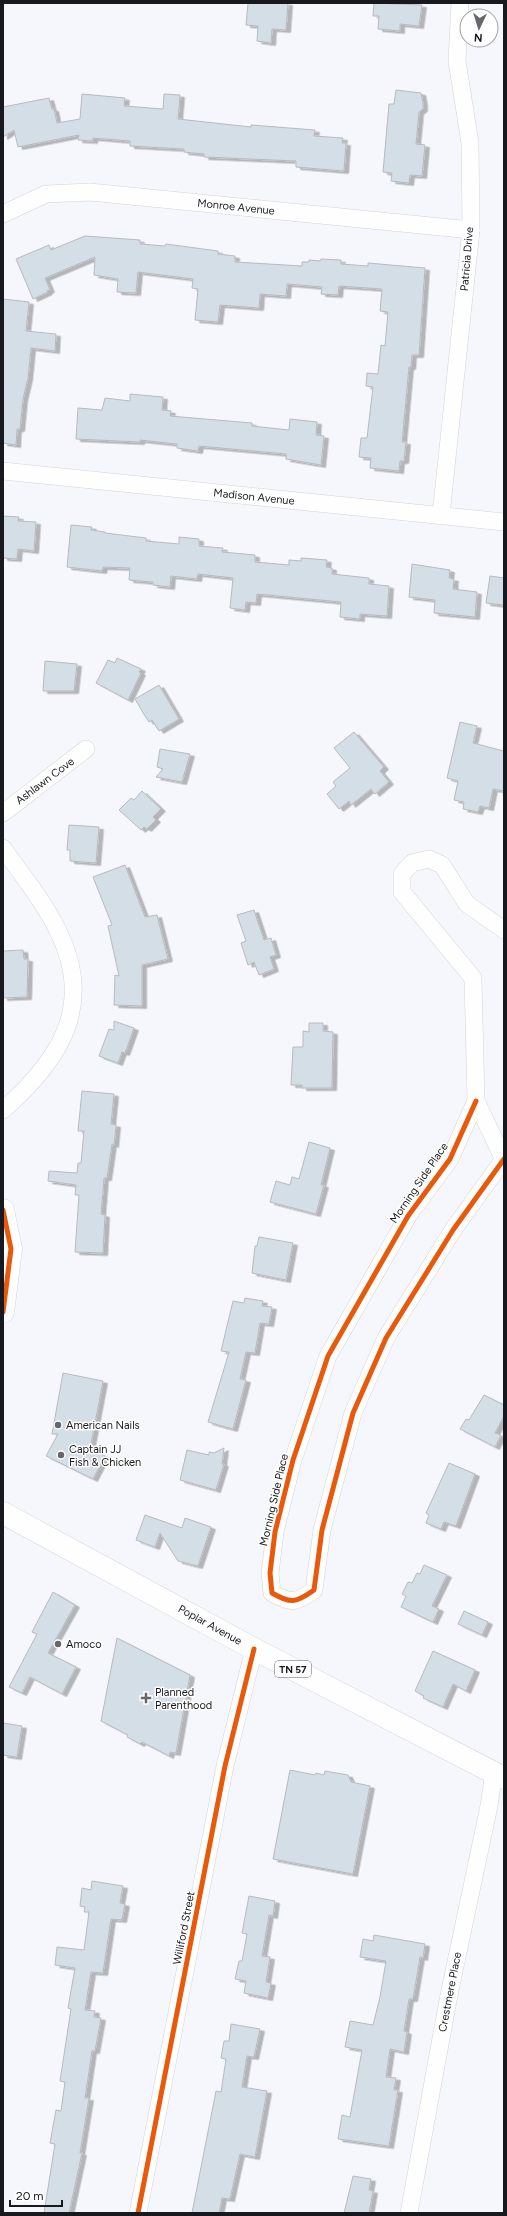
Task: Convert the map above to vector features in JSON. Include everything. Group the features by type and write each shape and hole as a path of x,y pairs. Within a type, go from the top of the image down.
{"main road":[{"path":"3,1210 11,1249 3,1312"},
{"name":"Poplar Avenue","path":"3,1513 254,1649 499,1775"}],"street":[{"name":"Patricia Drive","path":"441,515 470,230 470,143 457,61 460,3"},
{"name":"Monroe Avenue","path":"4,213 46,194 90,192 470,230"},
{"name":"Madison Avenue","path":"3,471 504,522"},
{"name":"Ashlawn Cove","path":"3,813 86,749"},
{"path":"3,848 57,929 71,966 74,988 68,1021 58,1048 44,1070 25,1091 3,1110"},
{"name":"Morning Side Place","path":"476,1101 450,1159 408,1216 328,1356 293,1460 275,1532 270,1573 272,1593 286,1601 301,1599 314,1590 322,1530 353,1413 386,1338 453,1230 504,1160 476,1101 473,978 402,892 402,874 412,863 429,858 442,866 467,904 504,930"},
{"name":"Williford Street","path":"138,2213 225,1766 254,1649"},
{"name":"Crestmere Place","path":"409,2213 449,1995 499,1775"}],"building":[{"path":"248,3 288,3 286,30 272,29 271,43 257,41 258,26 246,25"},
{"path":"374,3 422,5 419,26 400,24 400,31 378,29 379,16 373,16"},
{"path":"396,90 421,93 423,103 423,109 419,112 416,144 425,145 422,176 410,175 409,183 391,181 392,173 383,172 389,104 394,104"},
{"path":"82,94 125,98 124,106 163,109 164,94 180,95 178,119 251,127 251,125 315,130 314,136 343,138 342,143 346,143 344,171 296,167 296,161 204,157 204,154 184,152 184,149 130,146 130,141 93,138 93,141 78,140 79,135 18,147 14,130 3,137 3,107 49,98 52,109 54,109 57,123 80,119"},
{"path":"85,236 140,240 140,244 165,246 166,244 218,251 218,254 235,256 235,262 302,266 302,262 309,262 309,260 320,261 321,259 341,260 341,264 368,266 368,263 425,268 419,355 412,355 411,367 409,367 402,442 406,442 404,461 400,461 399,471 370,468 371,458 359,457 361,438 367,438 373,387 366,386 367,373 378,374 381,345 385,346 388,312 380,311 382,289 339,286 338,295 321,294 322,287 287,284 286,296 260,294 259,308 220,305 218,322 195,320 198,289 192,288 193,279 138,272 136,293 117,292 118,279 94,275 95,257 45,278 50,290 33,299 16,259 49,245 51,250"},
{"path":"3,299 29,302 26,331 56,334 55,351 31,348 28,378 23,399 20,429 17,429 16,445 3,443"},
{"path":"130,394 163,397 162,410 171,411 170,416 252,423 252,426 289,430 290,419 317,422 316,435 324,436 321,465 286,459 286,454 199,446 198,451 177,448 177,444 140,440 140,442 76,439 78,408 102,410 105,398 130,401"},
{"path":"3,516 19,517 18,521 36,522 34,551 18,549 17,559 3,558"},
{"path":"71,525 92,527 91,530 105,533 146,538 146,541 179,544 179,537 199,539 199,546 223,548 222,552 255,555 255,562 289,565 289,560 301,561 301,558 327,560 326,567 332,568 332,574 369,578 369,584 389,586 387,616 360,614 360,619 340,617 341,602 257,594 256,603 246,602 245,610 230,608 233,578 198,574 197,579 171,576 170,587 153,585 153,582 129,580 130,568 103,567 102,571 67,567"},
{"path":"412,564 450,570 449,578 454,579 453,589 477,592 475,617 434,613 435,600 409,597"},
{"path":"490,576 504,578 504,605 486,603"},
{"path":"117,658 141,669 139,672 141,673 128,700 96,683 108,660 115,663"},
{"path":"45,661 77,664 74,691 43,691"},
{"path":"159,685 179,719 159,731 152,720 149,722 135,699"},
{"path":"460,722 477,726 473,743 504,751 504,791 493,789 489,808 480,806 478,812 463,809 464,802 454,800 458,781 447,778"},
{"path":"354,732 384,767 380,771 389,782 375,794 371,789 351,805 349,801 339,809 327,794 336,786 333,782 350,768 334,748"},
{"path":"160,749 190,754 182,782 156,777 163,769 157,767"},
{"path":"142,791 161,809 153,817 156,820 147,829 144,827 141,830 119,810 131,798 134,800"},
{"path":"69,825 99,827 96,863 70,861 70,850 67,850"},
{"path":"125,865 145,917 157,915 168,959 142,965 142,1006 114,1005 115,975 119,976 108,926 112,925 93,877"},
{"path":"254,910 264,940 271,938 276,955 270,957 274,969 259,975 254,962 248,965 241,943 246,941 237,915"},
{"path":"23,950 24,959 28,959 27,997 3,998 3,951"},
{"path":"114,1021 134,1028 125,1053 122,1052 118,1063 99,1056 109,1029 114,1030"},
{"path":"309,1023 323,1023 323,1031 333,1032 332,1088 302,1088 302,1085 291,1085 293,1047 303,1047 303,1031 309,1032"},
{"path":"82,1091 114,1094 111,1124 116,1125 114,1145 112,1144 107,1178 104,1178 101,1214 105,1215 103,1253 75,1252 79,1195 75,1195 76,1185 48,1181 49,1171 77,1173 78,1163 81,1163 84,1131 78,1131"},
{"path":"309,1142 330,1148 321,1185 324,1185 316,1214 270,1202 276,1181 290,1185 292,1177 299,1179"},
{"path":"259,1237 293,1243 286,1280 252,1273 255,1246 257,1246"},
{"path":"245,1298 263,1301 262,1306 272,1307 269,1324 260,1323 255,1353 246,1352 240,1379 246,1380 233,1429 208,1422 229,1352 221,1351 233,1301 244,1303"},
{"path":"63,1373 103,1381 90,1449 105,1456 93,1479 46,1456 58,1434 52,1434"},
{"path":"484,1395 504,1405 504,1416 495,1433 501,1435 495,1447 460,1429 466,1419 469,1420"},
{"path":"224,1448 222,1464 224,1464 216,1490 180,1480 187,1450 209,1455 209,1452 214,1453"},
{"path":"449,1463 475,1474 456,1526 444,1522 441,1529 426,1523 429,1515 426,1513"},
{"path":"145,1515 182,1528 185,1518 211,1527 198,1566 178,1561 160,1533 155,1547 136,1540"},
{"path":"424,1565 447,1575 432,1606 439,1609 433,1622 401,1607 406,1596 402,1594 408,1582 412,1583 417,1573 420,1574"},
{"path":"53,1592 75,1605 48,1653 76,1667 62,1694 30,1677 22,1693 9,1687 37,1634 32,1632"},
{"path":"464,1611 488,1622 482,1635 458,1624"},
{"name":"Planned Parenthood","path":"117,1638 190,1675 176,1753 170,1752 169,1756 142,1742 140,1744 127,1737 128,1735 101,1721"},
{"path":"433,1651 475,1670 466,1691 453,1684 443,1707 423,1698 424,1696 415,1691"},
{"path":"3,1723 22,1726 17,1757 3,1755"},
{"path":"290,1770 315,1775 316,1773 324,1775 325,1771 348,1775 351,1782 370,1786 353,1874 273,1859"},
{"path":"92,1881 123,1886 120,1903 125,1904 122,1920 111,1919 103,1973 91,1972 85,2010 95,2011 94,2017 101,2018 95,2051 92,2051 85,2098 89,2098 80,2153 82,2153 69,2213 44,2213 55,2144 50,2143 56,2110 61,2111 65,2082 60,2081 71,2009 68,2008 75,1968 55,1965 57,1947 84,1950 89,1912 84,1912 85,1907 80,1906 82,1888 91,1890"},
{"path":"249,1896 275,1901 273,1916 269,1915 262,1956 270,1957 266,1982 271,1983 268,1998 244,1993 246,1981 235,1979 239,1961 242,1961 247,1934 242,1933"},
{"path":"374,1935 425,1944 423,1958 420,1957 413,1999 409,1999 404,2031 407,2032 404,2052 390,2049 386,2077 396,2078 394,2090 398,2090 389,2146 338,2139 342,2115 350,2117 362,2050 345,2047 350,2021 373,2025 380,1997 386,1961 360,1957 363,1939 373,1941"},
{"path":"231,2024 260,2029 254,2057 247,2056 242,2087 267,2091 255,2157 240,2154 230,2199 222,2198 219,2213 192,2213 216,2091 221,2092 226,2059 221,2058 224,2041 229,2041"},
{"path":"353,2176 371,2179 369,2190 373,2191 369,2213 344,2213"}],"cycle path":[{"path":"476,1101 450,1159 408,1216 328,1356 293,1460 275,1532 270,1573 272,1593 279,1597 289,1600 298,1600 314,1590 322,1530 353,1413 386,1338 453,1230 504,1159"},
{"path":"3,1210 11,1249 3,1312"},
{"path":"138,2213 225,1766 254,1649"}],"place":[{"name":"American Nails","path":"58,1425"},
{"name":"Captain JJ Fish & Chicken","path":"61,1455"},
{"name":"Amoco","path":"58,1644"},
{"name":"Planned Parenthood","path":"146,1698"}]}
